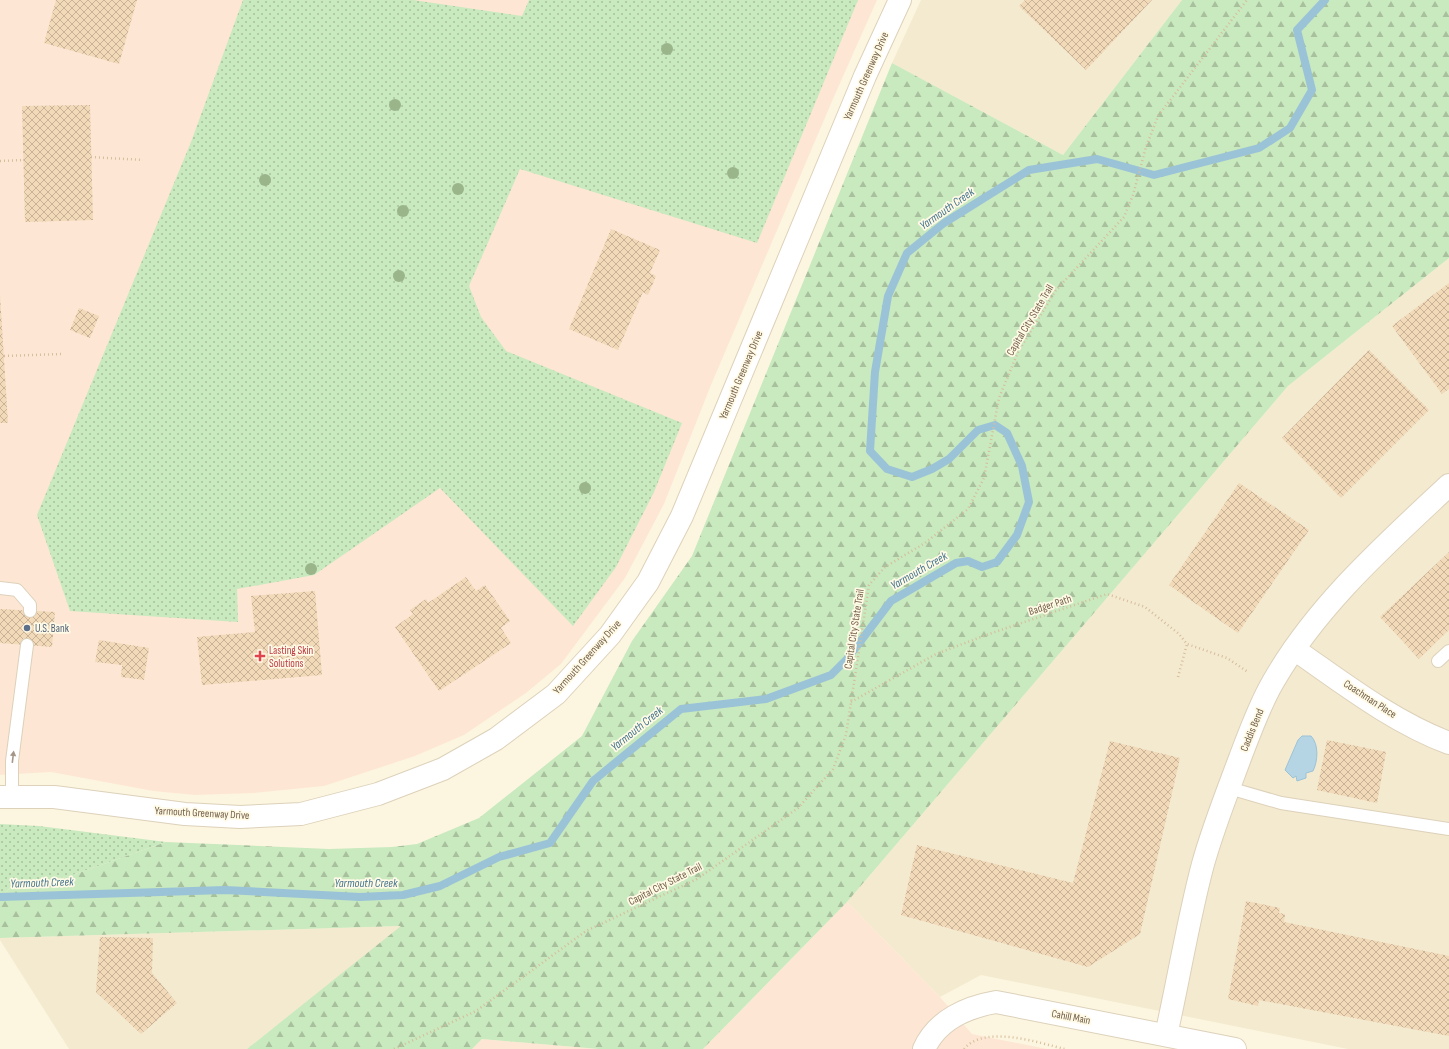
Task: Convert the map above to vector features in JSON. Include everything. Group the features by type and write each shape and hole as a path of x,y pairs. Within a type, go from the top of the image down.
{"street":[{"name":"Yarmouth Greenway Drive","path":"6,796 54,797 193,815 240,817 301,814 378,794 443,769 496,739 556,694 610,635 640,594 648,582 682,516 865,76 900,0"},
{"name":"Caddis Bend","path":"1166,1035 1204,862 1229,788 1259,710 1273,682 1294,649 1341,591 1378,551 1449,485"},
{"name":"Coachman Place","path":"1294,649 1384,710 1430,736 1449,743"},
{"name":"Cahill Main","path":"924,1049 937,1029 958,1013 976,1006 996,1002 1235,1049"}],"lane":[{"path":"0,588 17,590 30,605 30,611"},
{"path":"6,796 27,645"},
{"path":"1438,662 1449,651"},
{"path":"1229,788 1282,803 1449,829"}],"path":[{"name":"Capital City State Trail","path":"394,1049 476,1011 586,931 697,879 798,808 833,769 846,734 869,585 885,567 925,543 968,509 984,478 999,398 1018,352 1056,290 1124,217 1133,195 1146,147 1158,116 1247,0"},
{"path":"91,157 143,160"},
{"path":"0,161 24,160"},
{"path":"4,356 60,354"},
{"name":"Badger Path","path":"851,702 936,654 989,634 1107,594 1145,607 1179,634 1187,644 1227,658 1248,672"},
{"path":"1178,677 1187,644"},
{"path":"964,1049 981,1039 999,1035 1065,1049"}],"shaded area":[{"path":"0,0 877,0 833,99 711,385 664,504 625,578 561,664 526,693 464,735 415,756 324,786 254,793 195,795 153,791 51,772 0,775"},
{"path":"921,0 1182,0 1063,155 892,63"},
{"path":"1449,258 1449,1049 1348,1049 981,975 940,997 847,902 1288,386"},
{"path":"847,902 940,997 972,1034 1047,1049 703,1049"},
{"path":"402,926 247,1049 69,1049 0,940 0,938"},
{"path":"482,1039 599,1049 472,1049"}],"green space":[{"path":"243,0 413,0 522,16 529,0 858,0 757,243 520,169 469,286 481,317 506,351 682,423 654,492 616,567 573,626 440,488 314,575 237,589 238,622 70,611 37,515 191,142"},
{"path":"1182,0 1449,0 1449,258 1288,386 847,902 703,1049 599,1049 482,1039 472,1049 247,1049 401,926 0,938 0,898 15,883 67,877 166,842 329,849 392,847 417,844 479,818 582,736 632,641 692,556 892,63 1063,155"},
{"path":"0,824 39,826 166,842 67,877 15,883 0,898"}],"water":[{"path":"1302,736 1311,736 1314,739 1317,758 1313,771 1306,773 1306,778 1297,781 1296,776 1293,778 1285,770 1298,740"}],"building":[{"path":"56,0 137,0 119,64 44,43"},
{"path":"1025,0 1152,0 1086,70 1019,6"},
{"path":"90,105 93,220 25,222 22,106"},
{"path":"611,229 660,250 650,273 656,276 648,295 643,292 618,350 569,329"},
{"path":"1449,283 1449,389 1442,394 1392,326"},
{"path":"0,295 8,423 0,423"},
{"path":"79,308 99,316 90,338 70,330"},
{"path":"1369,350 1429,410 1341,498 1282,438"},
{"path":"1239,483 1309,530 1238,633 1169,585"},
{"path":"1449,552 1449,630 1419,659 1380,617"},
{"path":"466,577 476,591 485,585 510,621 501,628 511,643 439,691 395,627 413,614 410,610 426,599 428,603"},
{"name":"Lasting Skin Solutions","path":"315,591 322,675 202,685 197,637 255,632 251,596"},
{"name":"U.S. Bank","path":"0,609 55,612 52,647 0,643"},
{"path":"99,640 149,648 144,680 121,677 122,665 95,662"},
{"path":"1327,740 1386,752 1377,803 1317,790"},
{"path":"1110,741 1180,758 1140,934 1088,967 901,915 917,845 1073,883"},
{"path":"1246,901 1280,908 1279,913 1285,914 1284,922 1449,956 1449,1036 1259,1000 1258,1006 1228,999"},
{"path":"100,937 153,938 152,973 177,1003 141,1034 96,992"}],"waterway":[{"name":"Yarmouth Creek","path":"0,897 225,890 360,897 403,895 440,886 499,857 550,843 593,781 681,709 766,699 831,675 847,659 891,601 956,563 968,561 982,567 997,562 1017,535 1029,502 1022,466 1007,433 995,425 978,430 949,459 932,469 912,477 887,469 870,451 875,372 888,296 907,253 944,223 1029,170 1097,159 1154,175 1259,148 1290,128 1312,90 1297,30 1325,0"}],"place":[{"name":"U.S. Bank","path":"27,628"},
{"name":"Lasting Skin Solutions","path":"260,656"}]}
